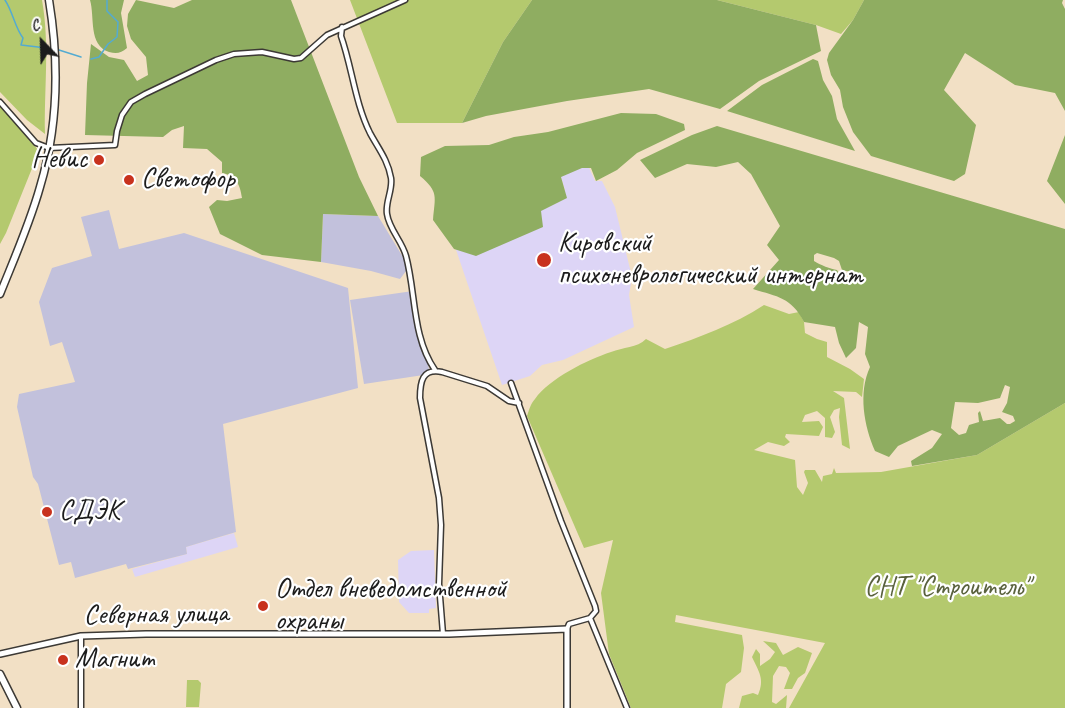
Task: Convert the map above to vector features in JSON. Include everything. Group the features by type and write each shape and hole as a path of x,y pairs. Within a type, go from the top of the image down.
{"main road":[{"path":"0,294 37,197 49,148 54,69 53,29 49,0"},
{"path":"0,674 17,708"}],"street":[{"path":"0,102 36,143 49,148 115,145 122,115 132,102 146,94 216,60 234,54 262,52 294,59 301,58 327,35 405,0"},
{"path":"342,27 341,36 357,96 391,178 386,212 406,256 411,294 429,362 435,370 487,386 509,401 519,403"},
{"path":"435,370 424,376 420,382 420,398 441,521 439,584 443,634"},
{"path":"511,383 561,521 596,606 596,611 590,618 569,624 567,629 567,708"},
{"path":"590,618 627,708"},
{"name":"Северная улица","path":"0,654 81,636 443,634 567,629"},
{"path":"81,636 81,708"}],"shaded area":[{"name":"Кировский психоневрологический интернат","path":"586,161 595,181 602,181 615,207 632,277 629,295 634,327 563,360 542,365 530,376 502,385 452,238 565,190 559,171"},
{"path":"109,210 119,249 184,233 348,288 358,388 223,424 236,532 186,547 187,554 128,569 126,564 75,578 71,562 59,565 38,484 33,477 17,407 19,394 75,382 62,342 50,346 39,302 52,268 92,256 81,217"},
{"path":"323,214 378,216 409,267 400,279 321,262"},
{"path":"413,291 430,374 364,384 350,300"},
{"path":"234,533 238,547 135,577 132,569 187,554 186,547"},
{"path":"434,550 436,608 429,609 429,613 409,613 399,602 398,560 411,551"}],"green space":[{"path":"0,0 42,0 46,50 45,134 27,120 0,92"},
{"path":"90,0 124,0 121,13 127,48 125,50 119,53 109,52 98,43 95,37"},
{"path":"136,0 174,8 192,0 291,0 359,177 378,216 323,214 321,262 262,255 220,234 209,207 217,200 242,198 240,189 237,181 222,173 222,162 207,149 183,148 184,126 172,130 163,137 85,135 91,44 109,57 124,60 137,81 148,75 146,57 131,39 127,26 128,14"},
{"path":"350,0 532,0 503,42 462,123 397,123"},
{"path":"532,0 717,0 816,25 821,51 759,81 720,109 649,89 567,101 486,116 462,123 503,42"},
{"path":"717,0 864,0 853,20 841,34 816,25"},
{"path":"864,0 1063,0 1065,9 1065,111 1055,93 1015,85 965,53 944,90 976,125 965,174 954,181 871,156 853,132 843,107 840,90 831,75 827,60 829,53 853,20"},
{"path":"813,59 818,61 823,80 832,96 837,119 855,151 727,111 762,85"},
{"path":"0,106 39,151 0,244"},
{"path":"621,113 656,114 684,124 685,130 637,153 617,170 596,181 591,168 582,168 561,177 567,198 541,211 543,227 476,256 454,249 433,220 434,195 430,186 420,176 421,157 445,146 489,145 514,137 548,132"},
{"path":"717,126 1065,229 1065,403 977,455 912,466 911,461 932,448 942,434 932,430 898,446 889,457 875,451 865,420 863,398 870,367 865,354 868,327 859,322 856,348 846,358 835,327 804,322 794,307 783,299 753,289 779,260 767,245 780,226 751,174 738,162 716,167 687,164 655,178 640,160 692,135","holes":["817,253 839,261 842,270 851,272 852,277 840,280 837,270 814,261 814,255","1005,385 1010,387 1007,403 1002,412 1013,416 1015,421 1010,424 1000,418 983,421 980,411 978,413 979,422 969,425 966,433 959,435 951,428 955,402 978,403 1000,398"]},
{"path":"1065,135 1065,204 1047,181"},
{"name":"СНТ \"Строитель\"","path":"764,305 789,314 799,312 804,322 805,333 827,342 827,357 864,379 862,397 856,392 833,391 844,398 850,449 842,445 840,408 834,410 830,417 835,432 832,438 825,437 825,418 817,411 805,415 802,422 819,421 823,427 819,436 786,434 785,437 790,442 784,446 768,442 754,450 795,460 797,487 803,495 808,483 805,470 815,470 822,482 823,476 832,474 834,468 836,473 881,472 977,455 1065,403 1065,708 789,708 825,643 676,615 675,622 742,635 744,648 741,672 726,684 722,708 631,708 609,654 601,593 613,540 584,548 527,416 534,401 550,384 591,360 634,346 646,339 665,349 728,325"},
{"path":"763,641 776,643 783,655 798,647 812,653 805,673 798,678 792,689 784,689 790,673 786,667 779,666 773,676 772,702 776,704 787,695 786,708 739,708 742,696 753,693 758,695 760,689 760,676 752,657 756,649 760,654 760,666 775,652"},
{"path":"187,680 198,680 201,683 199,707 186,707"}],"waterway":[{"path":"5,0 23,38 21,45 49,50"},
{"path":"91,59 99,57 108,44 117,37 118,22 107,11 107,0"},
{"path":"59,50 81,57"}],"place":[{"name":"Невис","path":"99,160"},
{"name":"Светофор","path":"129,180"},
{"name":"Кировский психоневрологический интернат","path":"544,260"},
{"name":"СДЭК","path":"47,512"},
{"name":"Отдел вневедомственной охраны","path":"263,606"},
{"name":"Магнит","path":"63,660"}]}
